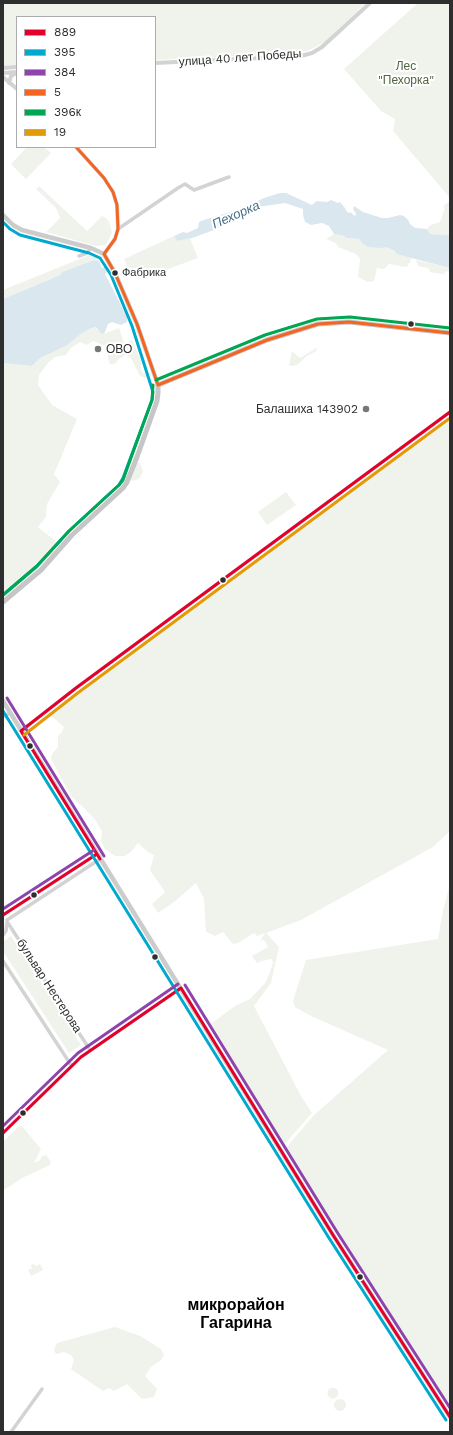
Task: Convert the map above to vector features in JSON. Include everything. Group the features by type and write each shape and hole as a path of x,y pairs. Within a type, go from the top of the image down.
{"main road":[{"path":"3,215 16,227 91,248 104,254 115,273 137,324 158,385 156,401 137,457 123,488 72,535 41,570 3,602"},
{"path":"158,385 267,340 318,324 351,322 450,333"},
{"path":"3,701 333,1235 450,1417"}],"street":[{"name":"улица 40 лет Победы","path":"156,63 301,56 312,53 322,47 370,3"},
{"path":"3,68 16,67"},
{"path":"3,73 16,72"},
{"path":"10,83 11,76 16,73"},
{"path":"3,77 16,88"},
{"path":"77,148 104,178 113,192 116,205 118,229 115,239 104,254"},
{"path":"118,229 185,184 194,190 229,177"},
{"path":"79,256 86,253 91,248"},
{"path":"21,731 76,688 450,412"},
{"path":"3,717 10,713"},
{"path":"3,915 98,854"},
{"path":"3,935 6,931 7,921 100,859"},
{"name":"бульвар Нестерова","path":"3,915 90,1050"},
{"name":"бульвар Нестерова","path":"3,960 71,1065"},
{"path":"3,1133 71,1065 90,1050 181,988"},
{"path":"11,1432 42,1389"}],"green space":[{"path":"3,3 366,3 322,44 307,51 285,54 156,60 156,16 16,16 16,67 3,66"},
{"name":"Лес \"Пехорка\"","path":"418,3 450,3 450,198 393,131 395,119 381,111 344,69"},
{"path":"26,148 45,148 51,153 26,179 11,164"},
{"path":"39,186 87,231 102,216 106,218 112,232 108,242 105,245 96,246 46,232 60,218 56,208 36,189"},
{"path":"450,201 450,235 430,234 427,229 431,225 440,222 445,208 443,206"},
{"path":"334,234 344,236 346,238 359,239 363,244 386,247 395,251 396,254 411,258 411,260 407,267 389,264 384,269 377,268 374,281 368,282 358,277 360,259 356,254 338,247 336,243 326,239"},
{"path":"174,236 177,241 190,238 198,258 149,276 147,272 132,278 124,259"},
{"path":"92,254 96,256 99,261 94,260 62,272 60,275 3,299 3,290"},
{"path":"416,260 450,268 450,272 447,271 443,274 430,272 428,268 418,266"},
{"path":"95,327 100,333 104,334 119,328 124,343 132,340 141,361 141,369 143,373 147,375 146,378 140,376 131,358 126,355 119,359 115,364 110,364 108,358 108,347 93,341 87,345 80,342 71,348 66,355 55,357 48,363 39,375 38,385 52,405 77,419 54,474 60,482 47,504 46,517 38,527 58,543 52,549 54,552 37,570 3,598 3,363 32,366 40,358 66,346 82,333"},
{"path":"318,347 316,351 307,356 297,365 289,365 292,351 300,358"},
{"path":"450,417 450,831 433,847 301,920 266,933 279,947 271,983 254,1006 301,1096 312,1113 283,1146 209,1025 235,1006 250,999 266,982 273,963 272,959 257,963 252,956 268,947 264,940 260,941 265,933 257,936 254,933 238,943 233,944 223,932 215,936 206,932 204,899 196,883 174,902 158,913 152,904 165,892 150,870 154,855 138,843 131,852 124,856 115,856 105,849 101,842 102,831 94,818 71,796 51,759 52,754 58,747 58,736 64,727 51,716 62,707 64,703 122,659"},
{"path":"137,463 140,463 143,471 139,479 132,481 131,479"},
{"path":"286,492 296,505 267,525 258,512"},
{"path":"450,884 450,1409 348,1246 285,1149 314,1115 388,1050 311,1016 295,1007 293,1001 306,960 438,939 443,910"},
{"path":"11,936 81,1045 69,1053 3,951 3,942"},
{"path":"22,1126 41,1149 34,1163 40,1160 42,1156 46,1155 51,1162 50,1165 22,1178 3,1190 3,1142 18,1127"},
{"path":"34,1264 36,1266 40,1264 43,1270 31,1276 28,1270 32,1268 31,1265"},
{"path":"115,1327 140,1336 161,1349 164,1355 161,1360 151,1367 145,1376 157,1389 154,1397 142,1399 127,1384 114,1391 109,1388 103,1391 71,1369 74,1360 71,1355 64,1352 56,1354 54,1350 57,1343"},
{"path":"333,1387 337,1389 339,1393 337,1397 333,1399 329,1397 327,1393 329,1389"},
{"path":"340,1399 344,1401 346,1405 344,1409 340,1411 336,1409 334,1405 336,1401"}],"water":[{"name":"Пехорка","path":"280,193 286,193 312,205 317,201 327,202 331,200 338,203 340,202 347,212 350,212 355,216 356,214 353,209 354,206 363,212 382,218 400,215 404,216 415,228 427,229 430,234 450,235 450,268 396,254 395,251 386,247 368,247 359,239 346,238 344,236 334,234 329,226 322,223 311,225 305,222 303,209 285,203 251,208 244,211 233,221 192,238 177,241 174,236 183,232 187,233 198,228 199,222 243,208 264,198"},
{"path":"94,260 99,261 102,268 105,267 107,272 105,274 127,317 127,322 121,325 112,322 108,324 104,334 100,333 96,327 92,328 82,333 66,346 40,358 32,366 3,363 3,299 60,275 62,272"}],"transit line":[{"name":"5","path":"77,148 104,178 113,192 117,205 118,229 115,239 104,254"},
{"name":"395","path":"3,222 10,229 20,235 89,253 100,258 111,275 132,326 153,392 152,400 119,485 69,531 37,566 3,595"},
{"name":"5","path":"104,254 115,273 137,324 158,385"},
{"name":"396к","path":"156,380 265,335 317,319 350,317 450,328"},
{"name":"5","path":"158,385 267,340 318,324 349,322 450,333"},
{"name":"396к","path":"3,595 37,566 69,531 123,480 152,400 153,385"},
{"name":"889","path":"21,731 76,688 450,412"},
{"name":"19","path":"24,735 79,692 450,418"},
{"name":"384","path":"7,698 104,856"},
{"name":"395","path":"3,711 329,1238 446,1420"},
{"name":"889","path":"21,731 100,859"},
{"name":"384","path":"3,909 94,850"},
{"name":"889","path":"3,915 97,854"},
{"name":"384","path":"3,1126 78,1053 178,984"},
{"name":"384","path":"185,985 337,1232 450,1408"},
{"name":"889","path":"181,988 333,1235 450,1417"},
{"name":"889","path":"3,1133 81,1057 181,988"}],"place":[{"name":"Фабрика","path":"115,273"},
{"name":"ОВО","path":"98,349"},
{"name":"Балашиха 143902","path":"366,409"}],"district":[{"name":"микрорайон Гагарина","path":"236,1314"}]}
